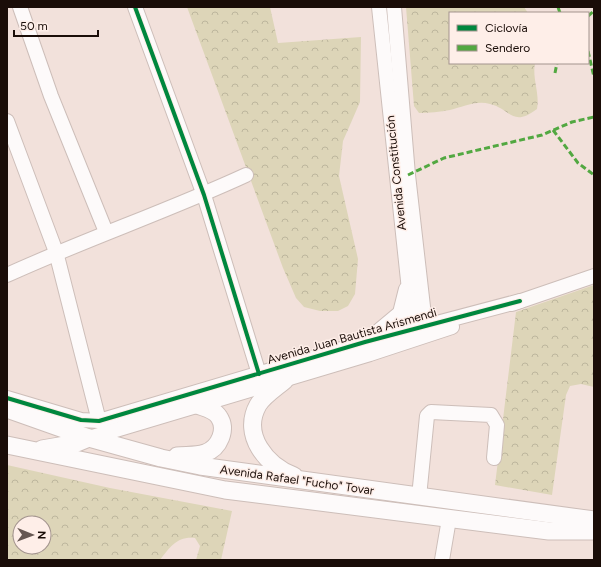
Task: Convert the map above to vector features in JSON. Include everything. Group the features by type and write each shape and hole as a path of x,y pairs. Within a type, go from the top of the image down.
{"main road":[{"path":"285,380 258,405 251,424 258,447 280,471 307,482"},
{"path":"161,458 205,453 219,442 222,435 222,427 219,416 210,409 197,405"},
{"name":"Avenida Rafael \"Fucho\" Tovar","path":"7,410 89,438 161,458 200,466 307,482 594,520"},
{"path":"34,451 77,443 89,438"},
{"name":"Avenida Rafael \"Fucho\" Tovar","path":"7,445 225,490 549,531 594,531"}],"street":[{"path":"20,7 51,96 106,232"},
{"path":"135,7 204,194 259,374"},
{"name":"Avenida Constitución","path":"379,7 408,279 420,332"},
{"name":"Avenida Constitución","path":"394,7 421,297 420,332"},
{"path":"7,121 56,252 99,421"},
{"path":"7,275 56,252 204,194 246,175"},
{"name":"Avenida Juan Bautista Arismendi","path":"7,398 81,420 99,421 364,342 463,324 520,301 594,276"},
{"path":"364,342 400,313 408,279"},
{"path":"421,297 429,309 441,315 460,316"},
{"name":"Avenida Juan Bautista Arismendi","path":"89,438 285,380 420,332 460,316 520,301"},
{"path":"419,497 427,416 431,412 491,415 497,425 494,458"},
{"path":"442,560 449,519"}],"green space":[{"path":"187,7 270,7 278,43 361,37 360,102 343,141 339,176 358,259 355,294 348,306 338,311 320,311 304,307 296,298 283,268"},
{"path":"406,7 524,7 527,12 449,12 449,64 535,64 534,75 538,97 537,109 522,117 517,117 512,116 497,106 485,103 470,104 446,111 419,113 414,106"},
{"path":"594,285 594,387 581,384 570,386 566,395 552,495 495,485 516,312"},
{"path":"7,465 110,488 232,511 221,560 196,560 200,546 195,538 189,538 174,543 160,560 7,560"}],"marked path":[{"path":"558,7 560,12"},
{"path":"589,15 594,11"},
{"path":"589,55 594,77"},
{"path":"555,73 557,64"},
{"path":"408,175 444,158 542,135 572,122 594,117"},
{"path":"553,130 578,163 594,175"}],"cycle path":[{"path":"135,7 204,195 259,374"},
{"path":"7,398 81,420 99,421 365,342 520,301"}]}
